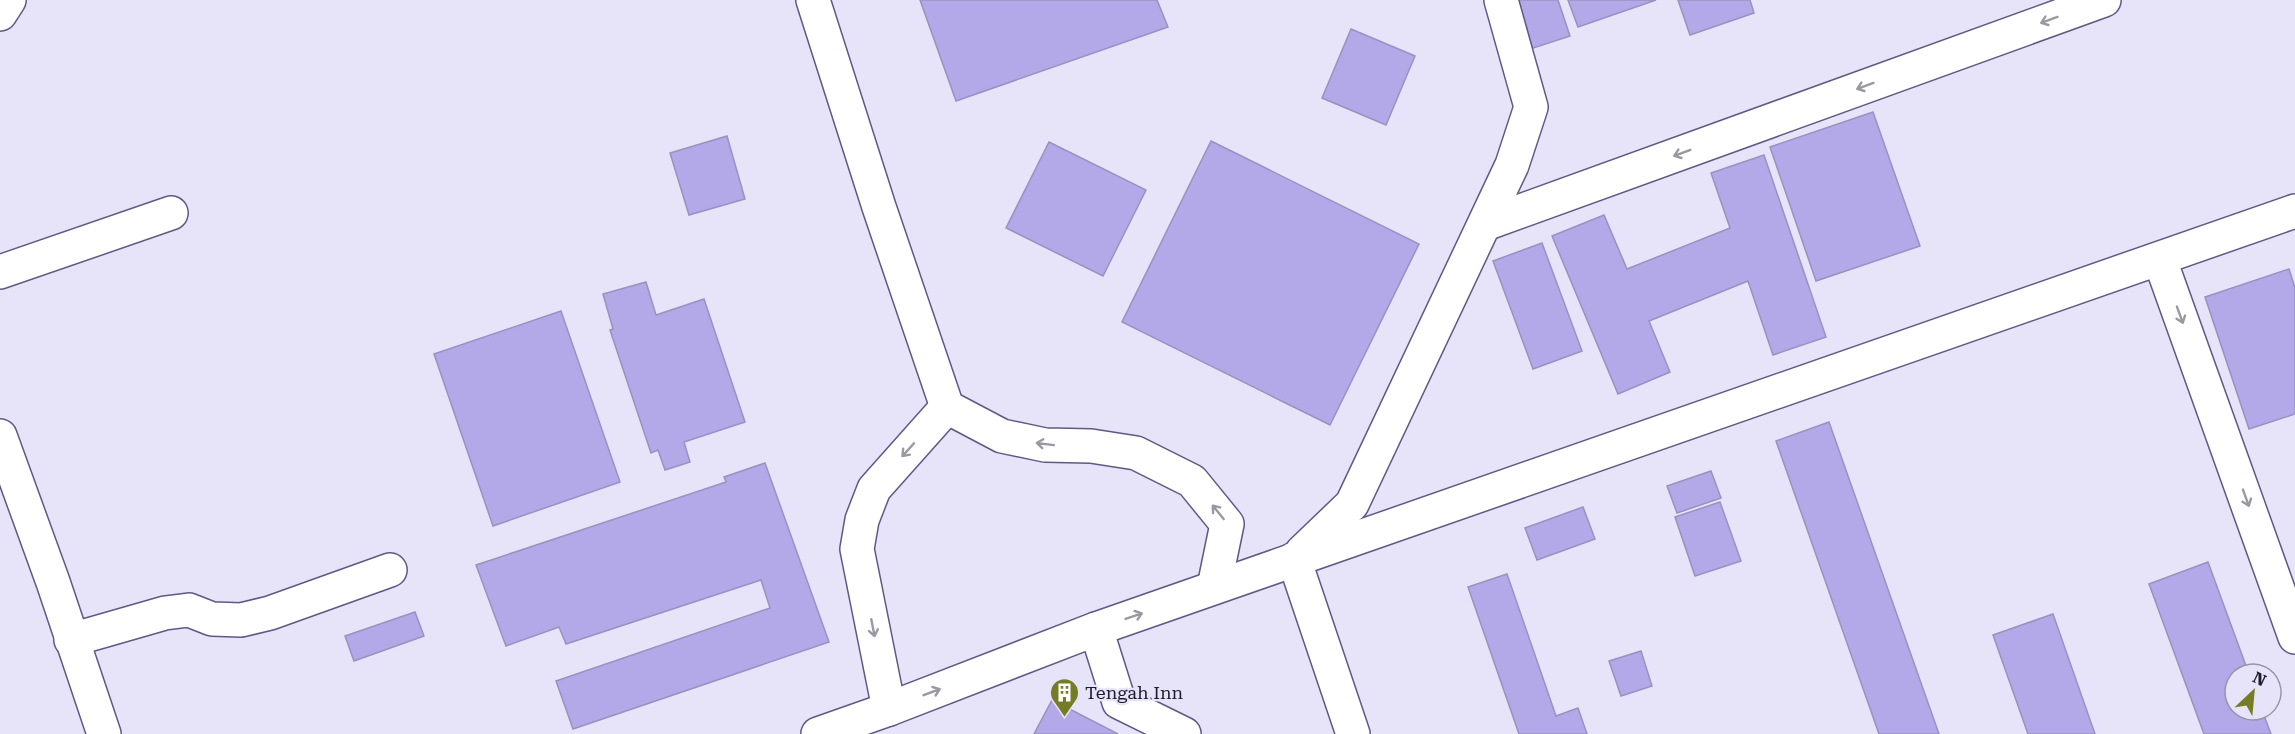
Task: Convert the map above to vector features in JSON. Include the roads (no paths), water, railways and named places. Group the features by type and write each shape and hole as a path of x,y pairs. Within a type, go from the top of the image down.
{"lane":[{"path":"0,14 9,0"},
{"path":"813,0 879,207 947,406 1002,436 1045,444 1091,446 1136,453 1192,481 1227,524 1214,587"},
{"path":"1294,559 1352,504 1512,165 1531,107 1501,0"},
{"path":"1485,224 2104,0"},
{"path":"818,734 1214,587 2160,260 2295,211"},
{"path":"0,272 171,213"},
{"path":"2160,260 2295,637"},
{"path":"889,709 857,549 862,520 874,489 947,406"},
{"path":"0,436 104,734"},
{"path":"1294,559 1353,734"},
{"path":"72,640 165,613 189,610 212,619 241,620 270,613 390,570"},
{"path":"1096,629 1119,702 1184,734"}],"place":[{"name":"Tengah Inn","path":"1064,718"}]}
